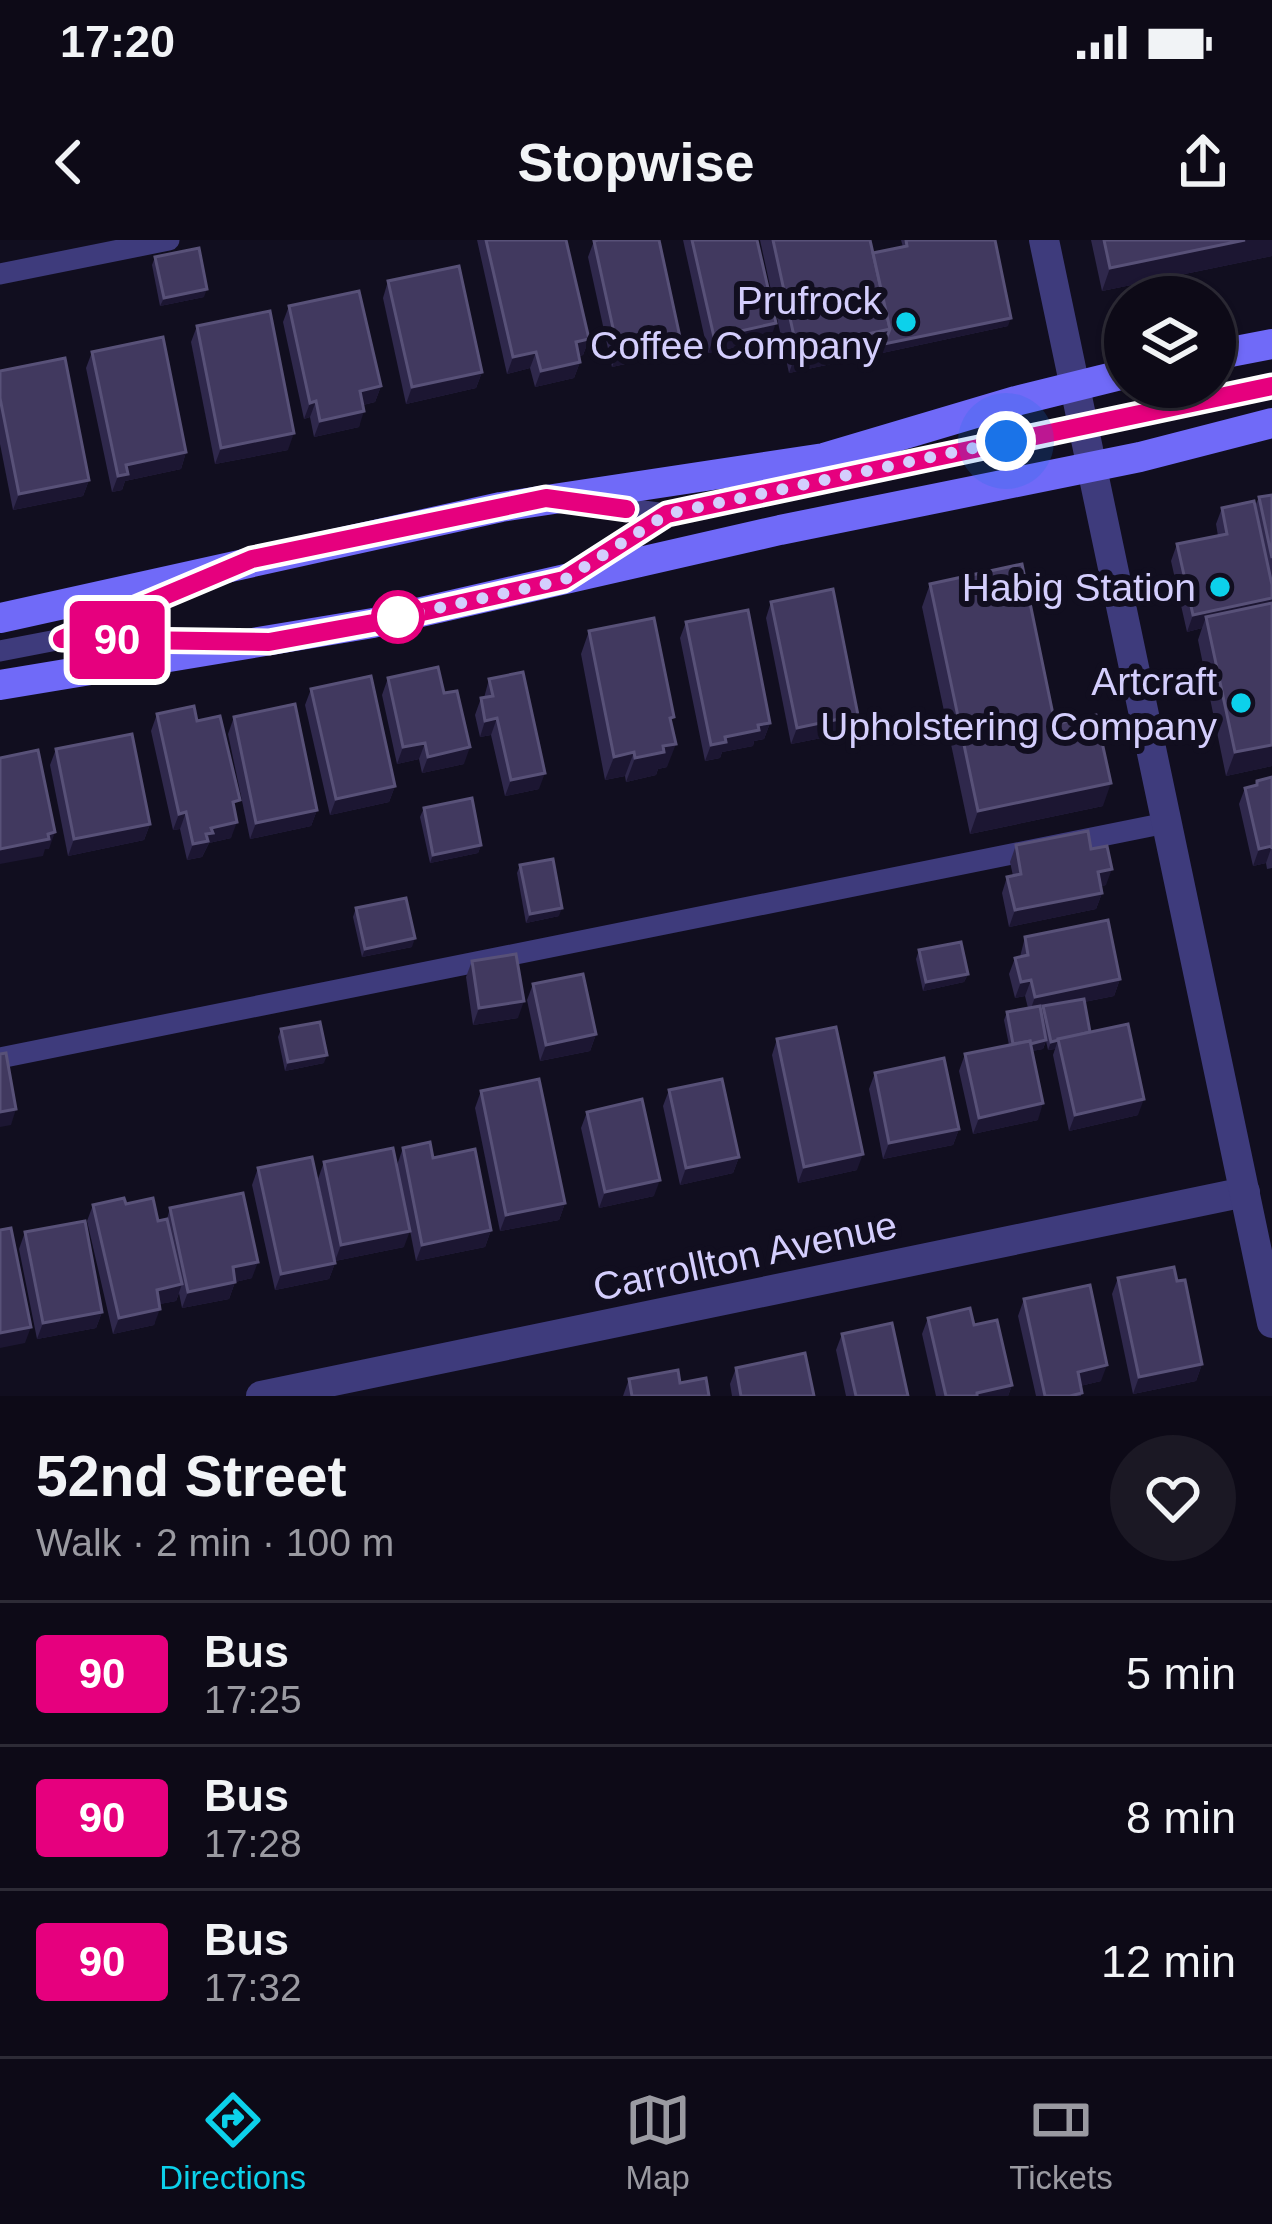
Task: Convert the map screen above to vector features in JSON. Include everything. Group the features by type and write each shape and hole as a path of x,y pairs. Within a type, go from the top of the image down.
{"main road":[{"path":"1236,351 1272,344"},
{"path":"0,618 546,498 824,458 1104,379"},
{"path":"0,685 269,642 1141,458 1272,423"}],"street":[{"path":"1043,240 1272,1323"},
{"name":"Carrollton Avenue","path":"261,1396 1245,1192"}],"lane":[{"path":"0,274 169,240"},
{"path":"546,498 667,514 1272,386"},
{"path":"564,580 667,514"},
{"path":"62,639 252,559"},
{"path":"0,651 62,639 269,642"},
{"path":"0,1058 1166,823"}],"building":[{"path":"486,240 566,240 589,339 576,342 580,362 541,371 536,352 513,357"},
{"path":"659,240 680,337 618,351 594,241"},
{"path":"692,240 757,240 776,323 714,337"},
{"path":"773,240 870,240 890,329 797,350"},
{"path":"906,240 995,240 1011,318 884,344 890,329 873,253 907,246"},
{"path":"1104,240 1245,240 1110,268"},
{"path":"199,248 207,289 164,298 155,257"},
{"path":"459,266 482,372 412,387 388,281"},
{"path":"359,291 381,386 360,391 364,411 320,421 316,401 310,403 289,306"},
{"path":"270,311 294,433 221,448 197,326"},
{"path":"163,337 186,452 126,465 128,474 118,476 92,352"},
{"path":"65,358 89,480 19,494 0,398 0,371"},
{"path":"1272,495 1272,558 1259,497"},
{"name":"Habig Station","path":"1254,501 1272,598 1193,615 1177,544 1227,534 1222,508"},
{"path":"1022,564 1055,724 1096,715 1111,783 978,811 930,584"},
{"path":"833,589 858,715 797,728 771,602"},
{"name":"Artcraft Upholstering Company","path":"1272,603 1272,745 1235,752 1206,617"},
{"path":"748,610 770,723 711,745 686,622"},
{"path":"654,618 676,744 663,746 664,752 614,757 589,631"},
{"path":"438,667 444,693 457,691 470,747 428,757 425,743 403,747 388,678"},
{"path":"523,672 545,773 511,780 497,718 485,721 481,698 493,696 489,679"},
{"path":"371,676 395,786 336,799 311,689"},
{"path":"295,704 317,810 256,823 234,717"},
{"path":"194,706 197,721 220,716 240,800 233,802 237,822 211,828 208,841 193,844 186,812 179,814 157,714"},
{"path":"132,734 150,824 74,839 56,749"},
{"path":"38,750 55,832 48,834 49,839 0,849 0,758"},
{"path":"1272,777 1272,846 1259,849 1245,788"},
{"path":"472,798 481,845 433,855 424,808"},
{"path":"1088,831 1091,849 1107,846 1112,869 1098,872 1102,893 1015,910 1007,877 1021,874 1016,845"},
{"path":"553,859 562,908 530,914 520,865"},
{"path":"406,898 415,938 365,949 356,908"},
{"path":"1108,920 1120,979 1035,997 1031,980 1021,982 1015,958 1028,955 1025,937"},
{"path":"961,942 968,974 926,982 919,950"},
{"path":"516,954 524,1001 479,1008 472,961"},
{"path":"583,974 596,1034 546,1045 533,984"},
{"path":"1084,999 1090,1032 1051,1042 1043,1006"},
{"path":"1040,1006 1046,1040 1013,1044 1007,1012"},
{"path":"320,1022 327,1055 288,1062 281,1029"},
{"path":"1128,1024 1144,1099 1075,1115 1058,1039"},
{"path":"836,1027 863,1154 804,1167 777,1039"},
{"path":"1030,1041 1043,1103 979,1118 965,1054"},
{"path":"6,1053 16,1109 0,1112 0,1054"},
{"path":"944,1058 959,1129 889,1143 875,1073"},
{"path":"539,1079 565,1203 506,1215 481,1091"},
{"path":"722,1079 739,1157 686,1168 669,1090"},
{"path":"642,1099 660,1180 605,1192 587,1112"},
{"path":"430,1142 433,1158 475,1149 491,1230 422,1245 403,1148"},
{"path":"393,1148 410,1231 341,1245 324,1162"},
{"path":"312,1157 335,1263 281,1274 258,1168"},
{"path":"243,1193 258,1262 233,1267 235,1282 188,1292 170,1208"},
{"path":"124,1198 126,1204 153,1198 158,1221 167,1219 182,1284 157,1290 160,1309 119,1318 93,1205"},
{"path":"85,1221 102,1312 43,1323 25,1232"},
{"path":"11,1228 31,1327 0,1333 0,1230"},
{"path":"1174,1267 1177,1281 1185,1280 1202,1364 1139,1377 1118,1278"},
{"path":"1090,1285 1107,1365 1078,1372 1082,1393 1045,1396 1024,1299"},
{"path":"970,1308 974,1325 997,1320 1012,1385 977,1396 946,1396 928,1318"},
{"path":"892,1323 908,1396 856,1396 842,1334"},
{"path":"805,1353 814,1396 741,1396 736,1368"},
{"path":"678,1370 680,1383 706,1378 709,1396 632,1396 629,1379"}],"bus line":[{"name":"90","path":"626,509 546,498 252,559 62,639 269,642 373,623 564,580 667,514 1272,386"}],"place":[{"name":"Prufrock Coffee Company","path":"906,322"},
{"name":"Habig Station","path":"1220,587"},
{"name":"Artcraft Upholstering Company","path":"1241,703"}],"route":[{"path":"398,617 564,580 667,514 1006,441"}]}
